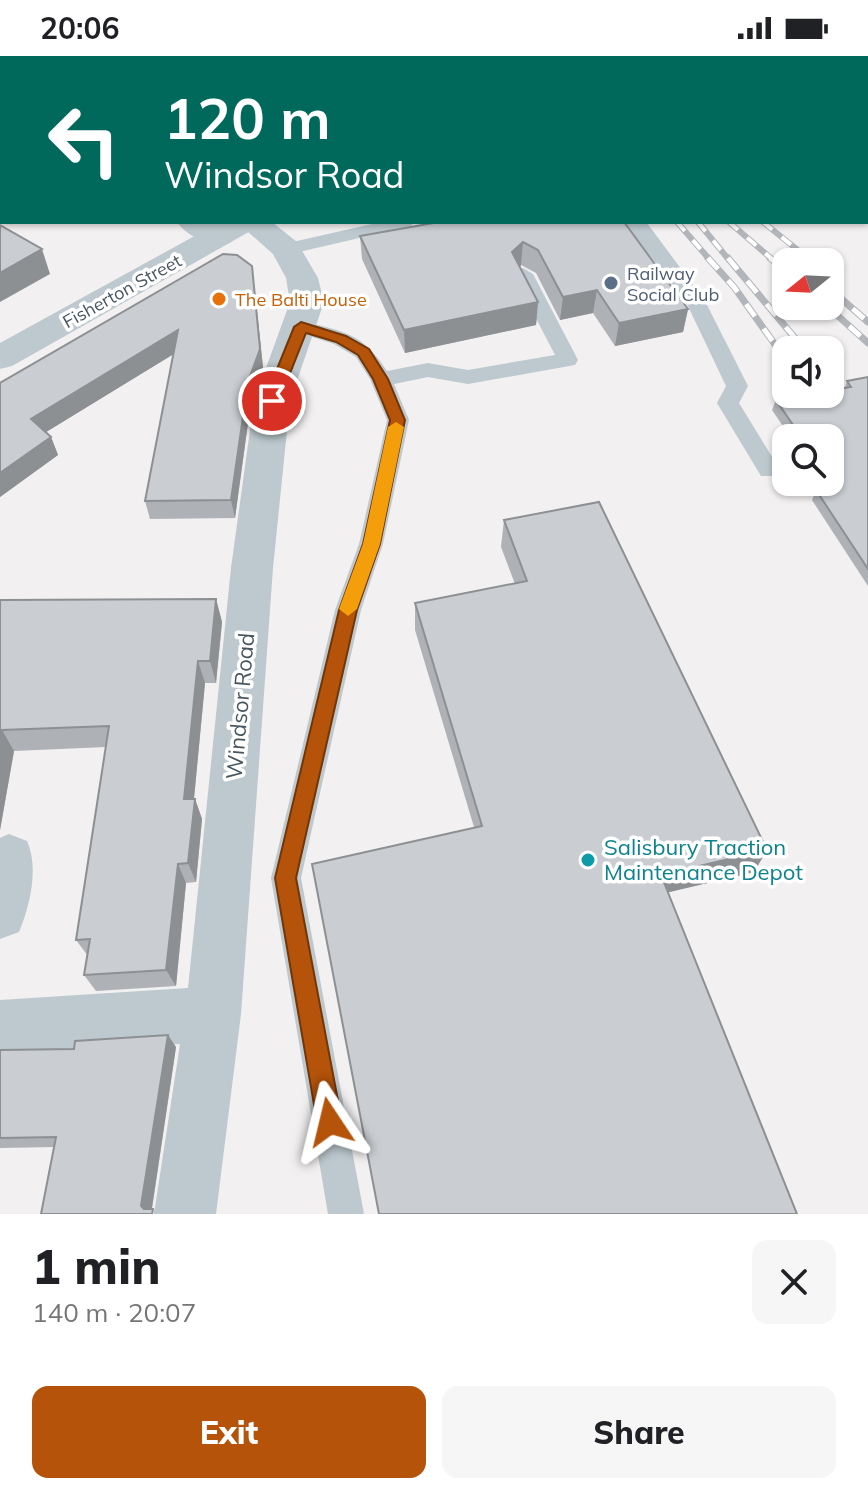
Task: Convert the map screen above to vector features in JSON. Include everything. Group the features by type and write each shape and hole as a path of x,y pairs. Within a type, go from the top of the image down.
{"street":[{"name":"Windsor Road","path":"185,1214 213,1014 252,568 272,401 301,327 307,302 306,291 286,249 255,224"},
{"name":"Fisherton Street","path":"0,358 218,227"},
{"path":"0,914 9,858"},
{"path":"0,1028 213,1014"}],"lane":[{"path":"286,249 396,224"},
{"path":"636,224 695,301 737,386 728,403 769,470"},
{"path":"381,379 428,370 468,377 568,360 523,274"},
{"path":"301,327 341,339 364,352 381,379 398,420 371,544 348,610 286,878 346,1214"}],"building":[{"path":"428,224 625,224 688,309 619,323 597,290 563,297 538,250 523,242 512,252 538,302 404,330 360,236"},
{"path":"0,225 42,249 0,273"},
{"path":"223,254 237,255 252,266 260,349 248,382 231,500 145,501 178,330 31,419 51,437 0,473 0,383"},
{"path":"868,377 868,569 820,496 844,496 844,424 792,424 781,408 844,408 844,388 851,387 847,381"},
{"name":"Salisbury Traction Maintenance Depot","path":"599,502 767,850 661,875 797,1214 379,1214 312,864 482,826 415,603 527,581 504,520"},
{"path":"216,599 210,661 198,661 184,799 195,799 188,863 178,864 166,970 84,975 90,939 76,940 109,726 2,730 0,738 0,600"},
{"path":"168,1035 141,1206 153,1209 152,1214 41,1214 56,1137 0,1138 0,1050 74,1049 75,1041"}],"railway":[{"path":"679,224 710,260"},
{"path":"700,224 729,260"},
{"path":"731,224 772,259"},
{"path":"765,224 795,248"},
{"path":"708,258 734,287 772,340"},
{"path":"728,258 793,336"},
{"path":"844,301 868,322"},
{"path":"843,320 868,343"},
{"path":"844,404 868,437"}],"slow traffic":[{"path":"348,609 371,544 396,427"}],"place":[{"name":"Railway Social Club","path":"611,283"},
{"name":"The Balti House","path":"219,299"},
{"name":"Salisbury Traction Maintenance Depot","path":"588,860"}],"route":[{"path":"272,401 301,327 341,339 364,352 381,379 398,420 371,544 348,610 286,878 330,1122"}]}
